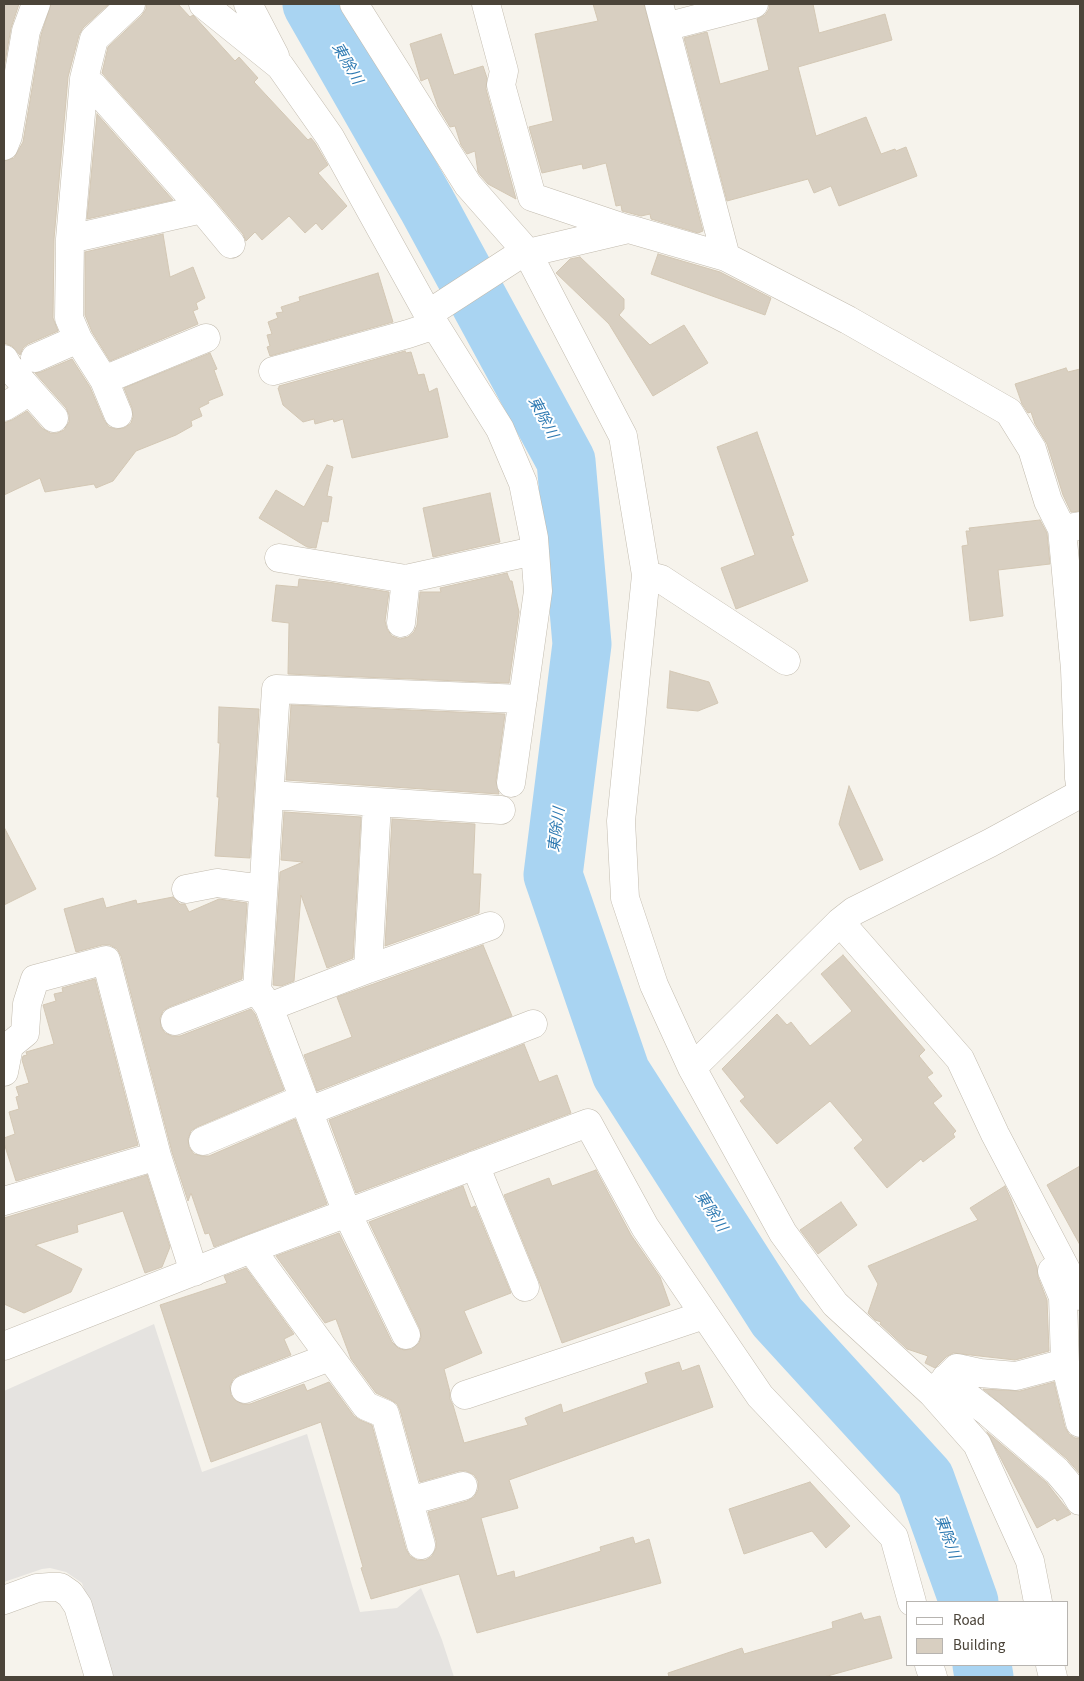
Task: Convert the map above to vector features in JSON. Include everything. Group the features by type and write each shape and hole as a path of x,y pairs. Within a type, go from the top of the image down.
{"street":[{"path":"4,146 8,136 11,72 36,4"},
{"path":"118,414 104,380 78,340 69,318 70,239 84,80 94,39 131,4"},
{"path":"203,4 280,66"},
{"path":"248,4 280,66 330,138 432,319 500,429 523,483 534,538 538,591 511,783"},
{"path":"354,4 468,185 523,253 623,436 646,575 621,821 625,898 654,985 692,1068 783,1233 835,1304 939,1386 989,1412 1057,1471 1074,1490 1080,1501"},
{"path":"486,4 504,71 501,85 532,197 629,229 726,257 848,320 1010,412 1032,450 1048,501 1071,527 1080,784"},
{"path":"726,257 662,15 754,4"},
{"path":"84,80 94,87 232,244"},
{"path":"70,239 202,209"},
{"path":"273,371 408,334 432,319 523,253 629,229"},
{"path":"104,380 206,338"},
{"path":"35,358 78,340"},
{"path":"4,359 54,418"},
{"path":"4,407 30,391"},
{"path":"279,558 406,579 534,551"},
{"path":"646,575 661,579 786,661"},
{"path":"401,623 406,579"},
{"path":"406,1335 347,1213 263,999 263,889 276,689 523,699"},
{"path":"692,1068 840,922 854,911 990,843 1080,794"},
{"path":"270,795 501,810"},
{"path":"368,969 377,803"},
{"path":"186,889 217,883 263,889"},
{"path":"840,922 960,1059 995,1134 1080,1296"},
{"path":"175,1022 368,969 490,926"},
{"path":"4,1072 9,1046 24,1033 27,1004 35,979 106,960 157,1156 194,1272"},
{"path":"203,1141 533,1024"},
{"path":"4,1346 347,1213 588,1123 645,1227 760,1396 894,1537 912,1601"},
{"path":"4,1201 157,1156"},
{"path":"475,1165 525,1287"},
{"path":"251,1250 366,1406 385,1414 421,1545"},
{"path":"1052,1271 1063,1297 1065,1363 1080,1423"},
{"path":"465,1395 704,1315"},
{"path":"245,1389 330,1357"},
{"path":"939,1386 957,1368 980,1373 1016,1376 1065,1363"},
{"path":"939,1386 977,1444 1030,1561 1038,1601"},
{"path":"409,1501 463,1486"},
{"path":"4,1600 37,1588 60,1586 70,1594 78,1606 99,1677"}],"shaded area":[{"path":"154,1324 202,1472 307,1434 360,1612 397,1608 421,1588 442,1640 454,1677 111,1677 82,1583 66,1572 50,1568 4,1582 4,1391"}],"building":[{"path":"4,4 19,4 11,28 4,68"},
{"path":"51,4 109,4 83,28 79,35 68,77 54,239 53,318 58,331 28,344 23,348 20,355 12,346 4,343 4,161 14,158 23,142 41,35"},
{"path":"146,4 178,4 190,17 193,15 235,61 239,57 258,78 254,82 308,140 311,138 315,143 328,165 318,173 347,206 322,230 316,223 305,233 289,216 262,240 255,232 246,241 243,234 214,199 102,73 108,47 142,15 146,9"},
{"path":"593,4 644,4 703,231 698,233 651,219 650,214 641,216 622,211 621,205 616,206 606,163 583,169 582,164 542,173 529,127 553,121 535,34 598,21"},
{"path":"769,4 813,4 819,33 885,14 892,40 798,67 816,136 866,117 881,154 906,147 917,176 839,206 831,186 814,193 808,179 727,201 684,38 707,32 720,84 769,70 757,19 765,15 769,9"},
{"path":"441,34 454,75 483,66 487,78 486,89 516,199 488,184 481,176 478,172 475,151 467,154 461,145 455,126 450,127 438,107 428,78 421,81 410,44"},
{"path":"97,114 173,200 87,219"},
{"path":"163,234 170,277 193,267 205,298 196,303 198,309 193,311 198,324 110,361 92,332 85,315 85,252"},
{"path":"658,254 720,272 771,298 765,315 651,274"},
{"path":"580,257 624,299 624,309 619,315 650,345 684,325 708,363 653,396 609,324 556,273 570,259"},
{"path":"378,273 393,322 270,356 267,347 270,346 267,335 272,334 268,322 278,318 276,313 283,312 281,307 300,301 299,297"},
{"path":"405,351 406,353 411,352 418,375 424,374 429,392 437,388 448,437 352,458 343,419 334,422 333,419 315,424 314,419 303,422 283,405 279,386"},
{"path":"210,353 217,369 214,370 223,395 208,401 209,403 199,408 202,416 191,421 192,426 176,435 136,451 113,481 96,488 94,484 45,492 40,478 4,495 4,423 27,411 42,428 50,433 64,430 69,422 66,408 35,373 72,359 90,387 104,420 109,427 116,429 124,428 131,423 133,417 132,408 124,388"},
{"path":"1066,368 1068,372 1080,369 1080,511 1071,512 1063,495 1047,444 1035,424 1031,412 1028,413 1022,404 1015,384"},
{"path":"757,432 794,535 791,536 808,581 736,609 721,568 755,555 717,447"},
{"path":"327,465 333,467 327,496 332,497 328,522 322,521 316,548 307,547 259,518 276,490 304,507"},
{"path":"490,493 500,542 433,557 423,508"},
{"path":"1040,520 1047,533 1050,564 998,570 1003,616 970,621 962,546 968,545 966,531 970,531 969,528"},
{"path":"507,573 510,581 512,581 519,612 509,683 288,674 289,623 272,621 276,585 298,587 299,579 389,592 385,621 387,629 392,636 400,639 408,637 414,632 417,625 420,592 441,592 440,588"},
{"path":"670,671 709,682 718,703 698,711 667,708"},
{"path":"291,705 505,714 496,781 499,794 286,780"},
{"path":"219,707 259,709 250,858 215,856 219,797 217,797 220,743 218,743"},
{"path":"849,786 883,860 860,870 839,824"},
{"path":"284,812 361,817 353,958 327,968 301,895 294,981 281,986 273,985 280,872 303,862 281,860"},
{"path":"392,819 475,824 473,874 481,874 479,913 385,946"},
{"path":"4,827 36,889 4,905"},
{"path":"173,897 180,904 185,904 189,912 219,899 247,903 242,979 169,1007 163,1011 160,1018 161,1027 165,1033 172,1036 180,1036 251,1009 255,1014 284,1090 197,1127 191,1131 188,1139 189,1147 194,1154 209,1156 295,1119 327,1204 214,1247 209,1233 205,1234 191,1193 188,1201 172,1152 121,956 117,949 110,945 102,945 76,952 64,909 103,898 106,908 136,900 137,904"},
{"path":"483,945 512,1016 317,1091 304,1055 352,1037 337,997"},
{"path":"843,955 925,1050 919,1056 933,1073 927,1077 942,1096 933,1103 956,1131 953,1134 955,1137 923,1162 921,1159 887,1188 854,1148 863,1140 830,1101 777,1144 740,1101 745,1097 722,1069 777,1014 787,1025 791,1022 810,1046 852,1011 821,974"},
{"path":"95,979 138,1145 16,1181 4,1138 15,1134 9,1112 19,1109 16,1097 19,1096 16,1087 29,1083 22,1060 23,1056 27,1055 26,1052 54,1044 43,1005 56,1001 54,994 63,992 62,988"},
{"path":"524,1044 539,1082 557,1075 571,1113 356,1193 329,1120"},
{"path":"1080,1166 1080,1245 1047,1185"},
{"path":"596,1170 631,1235 660,1277 670,1305 562,1343 504,1195 549,1178 552,1186"},
{"path":"147,1175 170,1247 162,1267 145,1273 123,1211 77,1225 78,1232 35,1245 82,1269 71,1292 24,1313 4,1304 4,1218"},
{"path":"463,1186 471,1208 475,1206 511,1293 464,1311 482,1353 444,1369 450,1399 464,1443 528,1425 525,1418 561,1404 563,1413 648,1383 645,1373 679,1362 682,1371 699,1365 713,1407 509,1480 518,1508 481,1518 497,1576 514,1571 515,1578 601,1551 600,1547 633,1537 635,1544 649,1539 661,1583 477,1633 459,1574 371,1599 321,1422 211,1462 160,1305 227,1283 224,1276 246,1268 294,1334 284,1339 291,1355 233,1379 230,1386 231,1395 236,1401 250,1404 304,1384 307,1391 329,1382 354,1416 372,1425 406,1549 410,1556 417,1560 426,1560 432,1556 436,1548 436,1541 428,1512 467,1501 474,1497 478,1490 478,1481 474,1475 466,1471 459,1471 420,1482 397,1404 376,1393 351,1359 336,1319 325,1323 276,1256 339,1233 392,1342 398,1348 404,1350 412,1349 419,1343 421,1337 420,1329 369,1222"},
{"path":"1005,1186 1037,1267 1038,1277 1047,1300 1049,1351 1015,1360 953,1353 935,1368 925,1363 928,1356 907,1349 880,1324 881,1322 875,1320 868,1313 878,1284 868,1266 978,1220 970,1208"},
{"path":"841,1202 857,1225 818,1254 800,1230"},
{"path":"1054,1382 1065,1427 1069,1434 1075,1438 1080,1438 1080,1474 1067,1459 983,1389 1020,1391"},
{"path":"987,1432 1046,1482 1071,1514 1057,1521 1055,1518 1037,1528"},
{"path":"810,1482 850,1526 826,1548 812,1531 744,1554 729,1509"},
{"path":"861,1613 864,1620 880,1616 892,1658 824,1677 669,1677 668,1673 742,1648 744,1654 833,1628 832,1622"}],"waterway":[{"name":"東除川","path":"312,4 427,205 566,461 582,644 553,875 621,1073 777,1317 925,1479 969,1601"},
{"name":"東除川","path":"982,1666 984,1677"}]}
